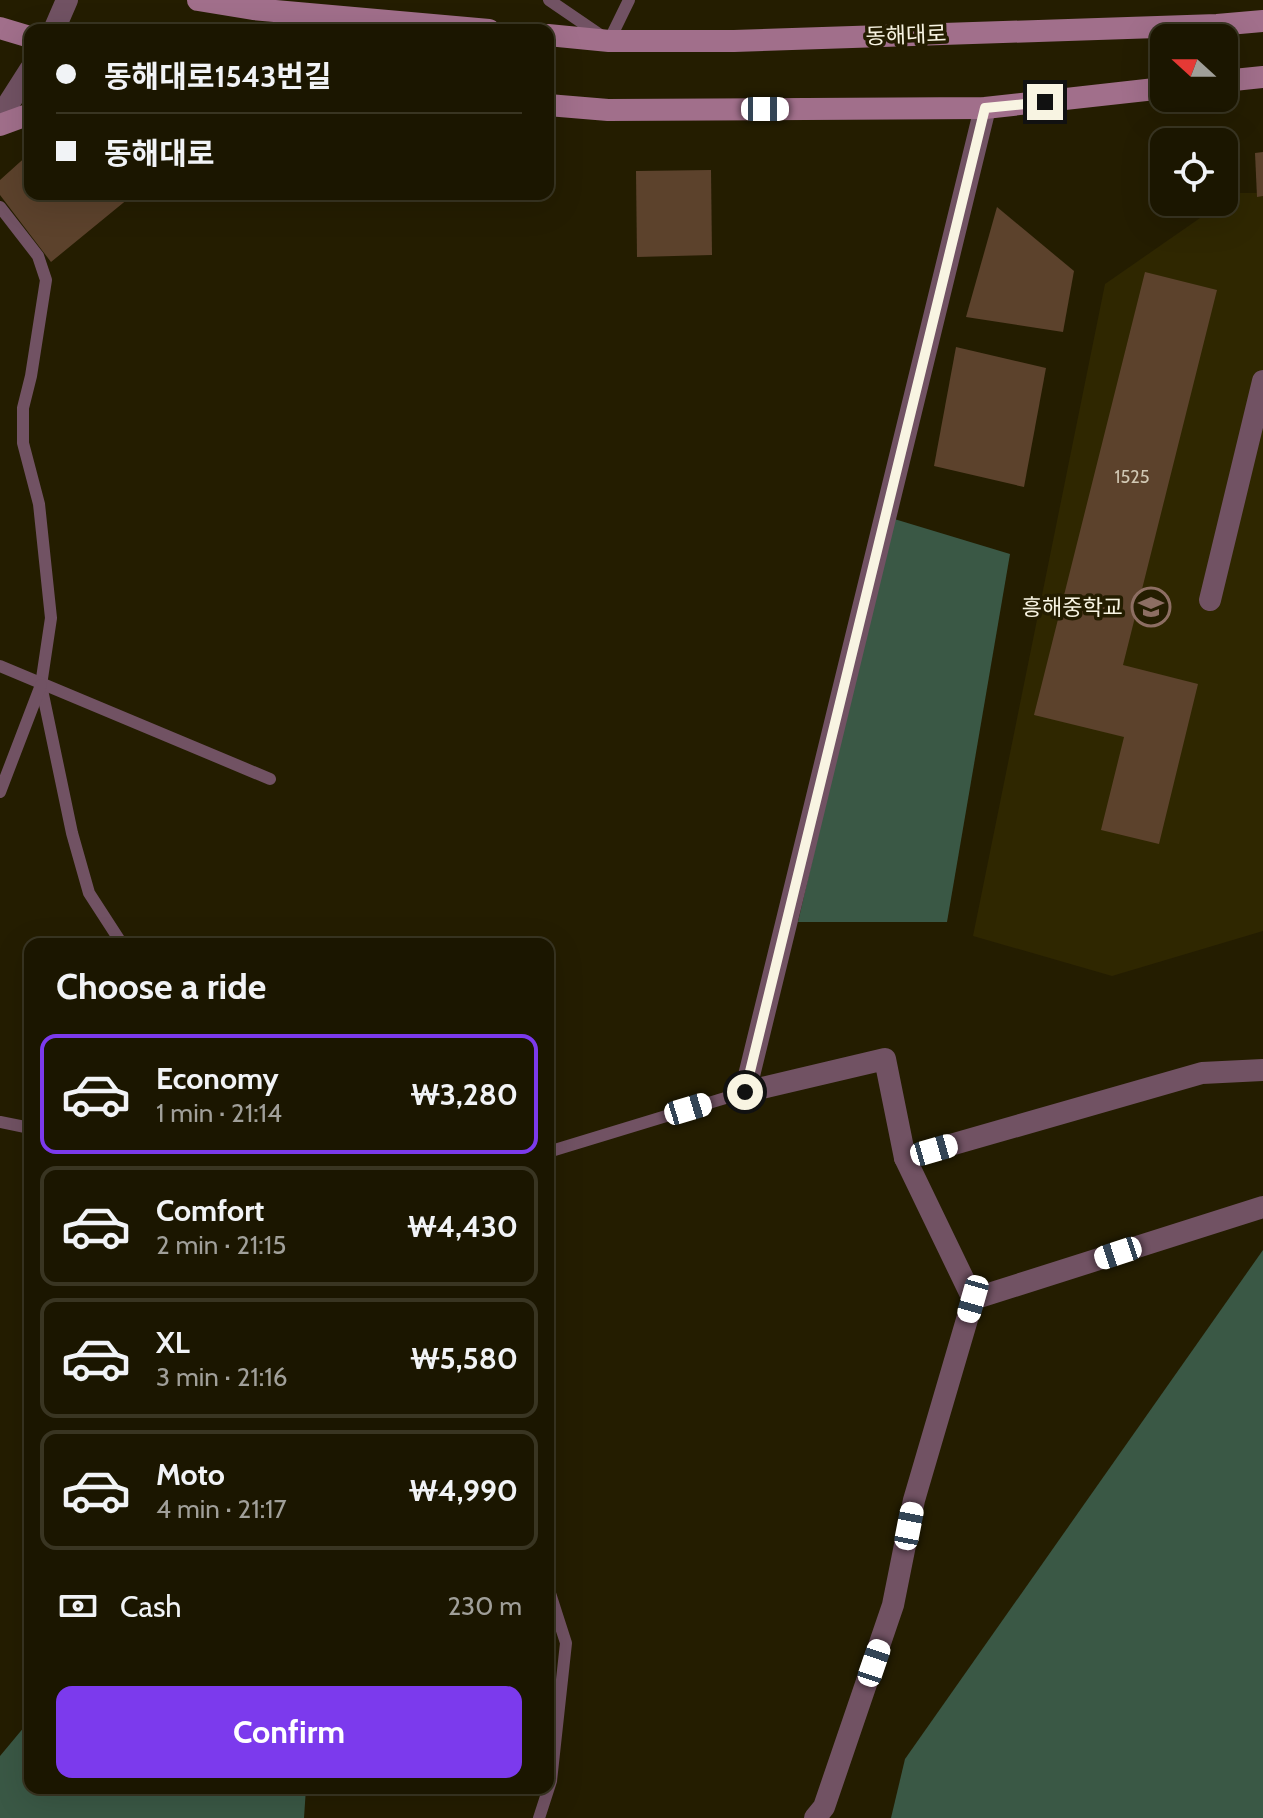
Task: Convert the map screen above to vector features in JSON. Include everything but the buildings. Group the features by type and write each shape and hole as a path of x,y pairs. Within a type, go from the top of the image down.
{"main road":[{"path":"212,1 432,24"},
{"name":"동해대로","path":"554,36 609,41 750,40 1202,26 1263,21"},
{"path":"0,28 24,35"},
{"path":"1238,80 1263,77"},
{"path":"554,106 608,110 985,108 1150,90"},
{"path":"0,125 24,116"}],"street":[{"path":"57,24 67,0"},
{"path":"0,117 24,79"},
{"path":"815,1818 824,1807 893,1605 914,1500 973,1299 905,1158 885,1059 745,1092 985,108"},
{"path":"1210,600 1263,381"},
{"path":"905,1158 1202,1073 1263,1070"},
{"path":"973,1299 1263,1207"}],"lane":[{"path":"549,0 609,41 629,0"},
{"path":"0,207 38,256 46,280 23,408 23,443 39,504 51,618 41,685 0,792"},
{"path":"0,666 270,779"},
{"path":"41,685 72,833 89,893 118,938"},
{"path":"554,1150 745,1092"},
{"path":"0,1122 24,1127"},
{"path":"554,1606 566,1643 554,1753"},
{"path":"539,1818 547,1794"}],"shaded area":[{"name":"흥해중학교","path":"1238,193 1263,193 1263,931 1112,976 973,936 1105,284 1203,216 1238,216"}],"green space":[{"path":"891,518 1010,554 947,922 798,922"},
{"path":"1263,1250 1263,1818 891,1818 905,1759"},
{"path":"24,1727 24,1794 306,1794 304,1818 0,1818 0,1756"}],"place":[{"name":"흥해중학교","path":"1151,607"}],"route":[{"path":"745,1092 985,108 1045,102"}]}
